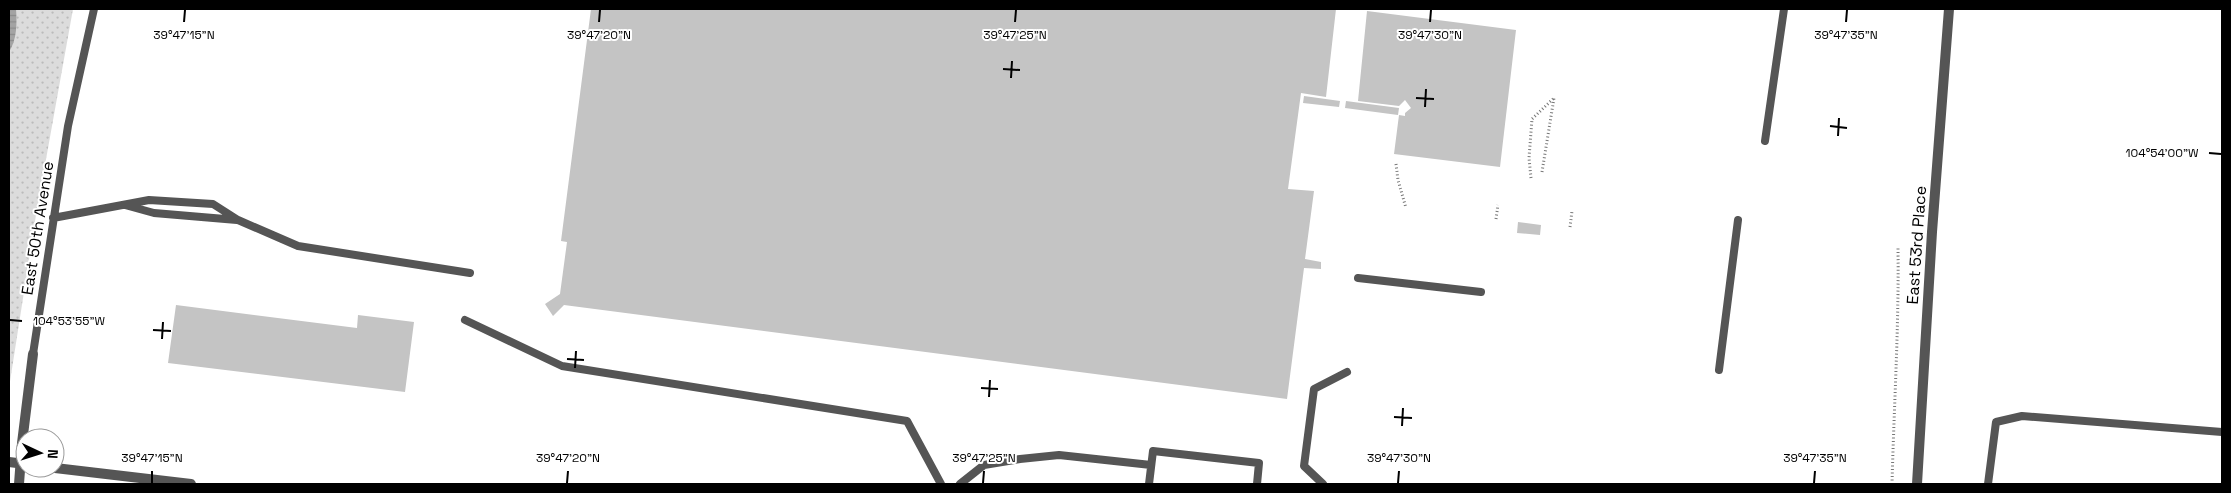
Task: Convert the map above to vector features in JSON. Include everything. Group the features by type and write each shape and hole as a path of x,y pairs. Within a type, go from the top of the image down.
{"street":[{"name":"East 53rd Place","path":"1917,484 1932,232 1949,9"},
{"name":"East 50th Avenue","path":"26,428 33,354"},
{"path":"65,469 191,484"}],"lane":[{"name":"East 50th Avenue","path":"33,354 68,126 94,9"},
{"path":"1766,141 1784,9"},
{"path":"53,218 121,203 149,200 213,204 238,220 298,246 470,273"},
{"path":"121,203 154,213 238,220"},
{"path":"1719,370 1738,220"},
{"path":"1358,278 1481,292"},
{"path":"464,320 562,366 907,421 941,484"},
{"path":"1323,484 1304,466 1314,389 1347,372"},
{"path":"1988,484 1996,422 2022,416 2222,432"},
{"path":"1149,484 1153,451 1259,463 1257,484"},
{"path":"960,484 984,465 1020,459 1059,456 1151,465"}],"path":[{"path":"1531,178 1528,158 1532,119 1554,98 1542,172"},
{"path":"1396,164 1398,180 1406,208"},
{"path":"1496,218 1498,205"},
{"path":"1570,227 1572,211"},
{"path":"1892,484 1898,343 1898,248"}],"shaded area":[{"path":"9,9 73,9 36,215 9,388"},
{"path":"9,9 16,9 16,31 9,52"}],"building":[{"path":"591,9 1336,9 1326,97 1301,93 1288,189 1314,191 1305,259 1321,262 1321,269 1304,268 1287,399 564,305 553,316 545,304 560,294 567,242 561,241"},
{"path":"1367,11 1516,30 1500,167 1394,154 1399,115 1405,116 1405,113 1411,108 1405,100 1399,106 1358,101"},
{"path":"1304,96 1340,101 1339,107 1303,103"},
{"path":"1346,101 1399,108 1398,115 1345,108"},
{"path":"1518,222 1541,225 1540,235 1517,233"},
{"path":"176,305 357,328 358,315 414,322 405,392 168,363"}]}
